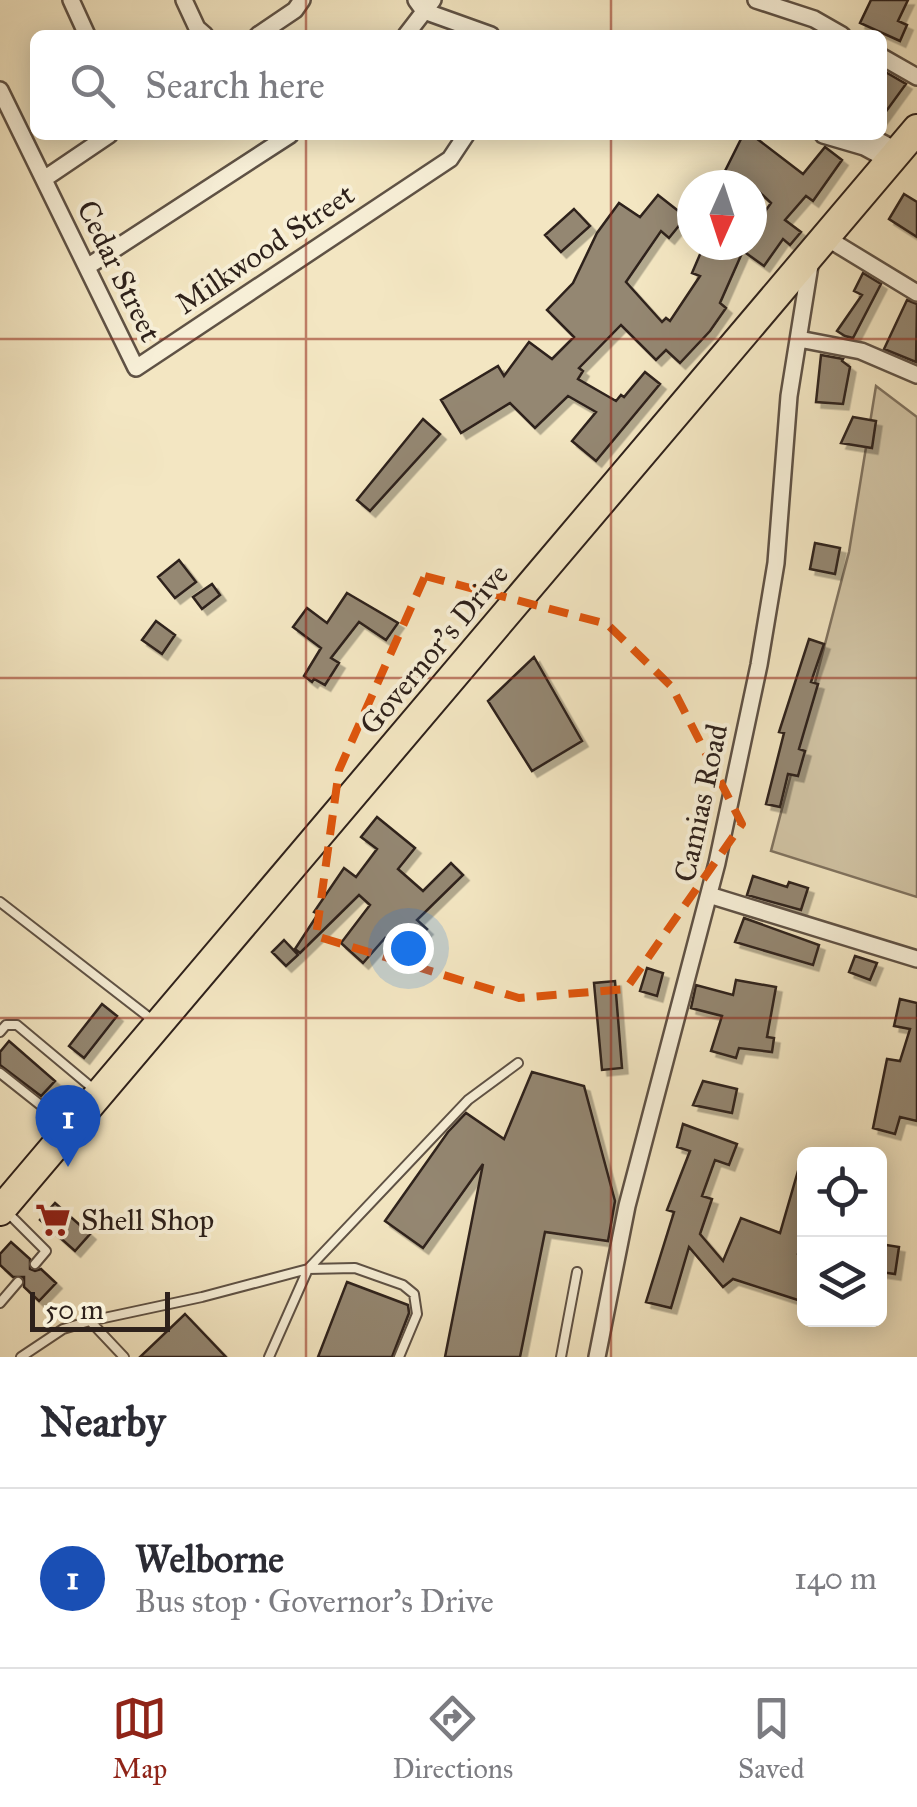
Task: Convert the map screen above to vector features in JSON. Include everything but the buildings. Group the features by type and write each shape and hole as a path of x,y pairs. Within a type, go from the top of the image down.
{"highway":[{"name":"Governor's Drive","path":"1,1210 907,142"}],"street":[{"path":"71,0 85,30"},
{"path":"184,0 199,30"},
{"path":"265,30 295,10 302,0"},
{"path":"756,0 814,19 833,30"},
{"path":"409,30 424,4 480,30"},
{"path":"887,60 917,77"},
{"name":"Cedar Street","path":"0,90 136,368"},
{"path":"44,179 102,140"},
{"path":"87,268 282,140"},
{"name":"Milkwood Street","path":"136,368 450,159 463,140"},
{"path":"840,140 864,147 907,142"},
{"path":"819,245 917,293"},
{"name":"Camias Road","path":"597,1357 627,1206 708,896 759,665 776,563 789,396 819,245"},
{"path":"799,339 860,351 917,375"},
{"path":"708,896 917,959"}],"lane":[{"path":"0,902 158,1025"},
{"path":"2,1026 17,1025 100,1094"},
{"path":"269,1357 308,1270 468,1100 518,1063"},
{"path":"0,1073 70,1129"},
{"path":"1,1210 46,1252 35,1264"},
{"path":"21,1357 63,1330 90,1321 202,1298 308,1270 355,1268 402,1285 414,1294 416,1314 399,1357"},
{"path":"561,1357 577,1272"},
{"path":"0,1303 18,1282"},
{"path":"90,1321 124,1357"}],"highlighted area":[{"path":"425,576 607,624 672,687 742,824 626,989 519,998 316,936 339,770"}],"shaded area":[{"path":"876,386 917,417 917,897 771,851 849,552"}],"place":[{"name":"Welborne","path":"68,1167"},
{"name":"Shell Shop","path":"53,1220"}]}
